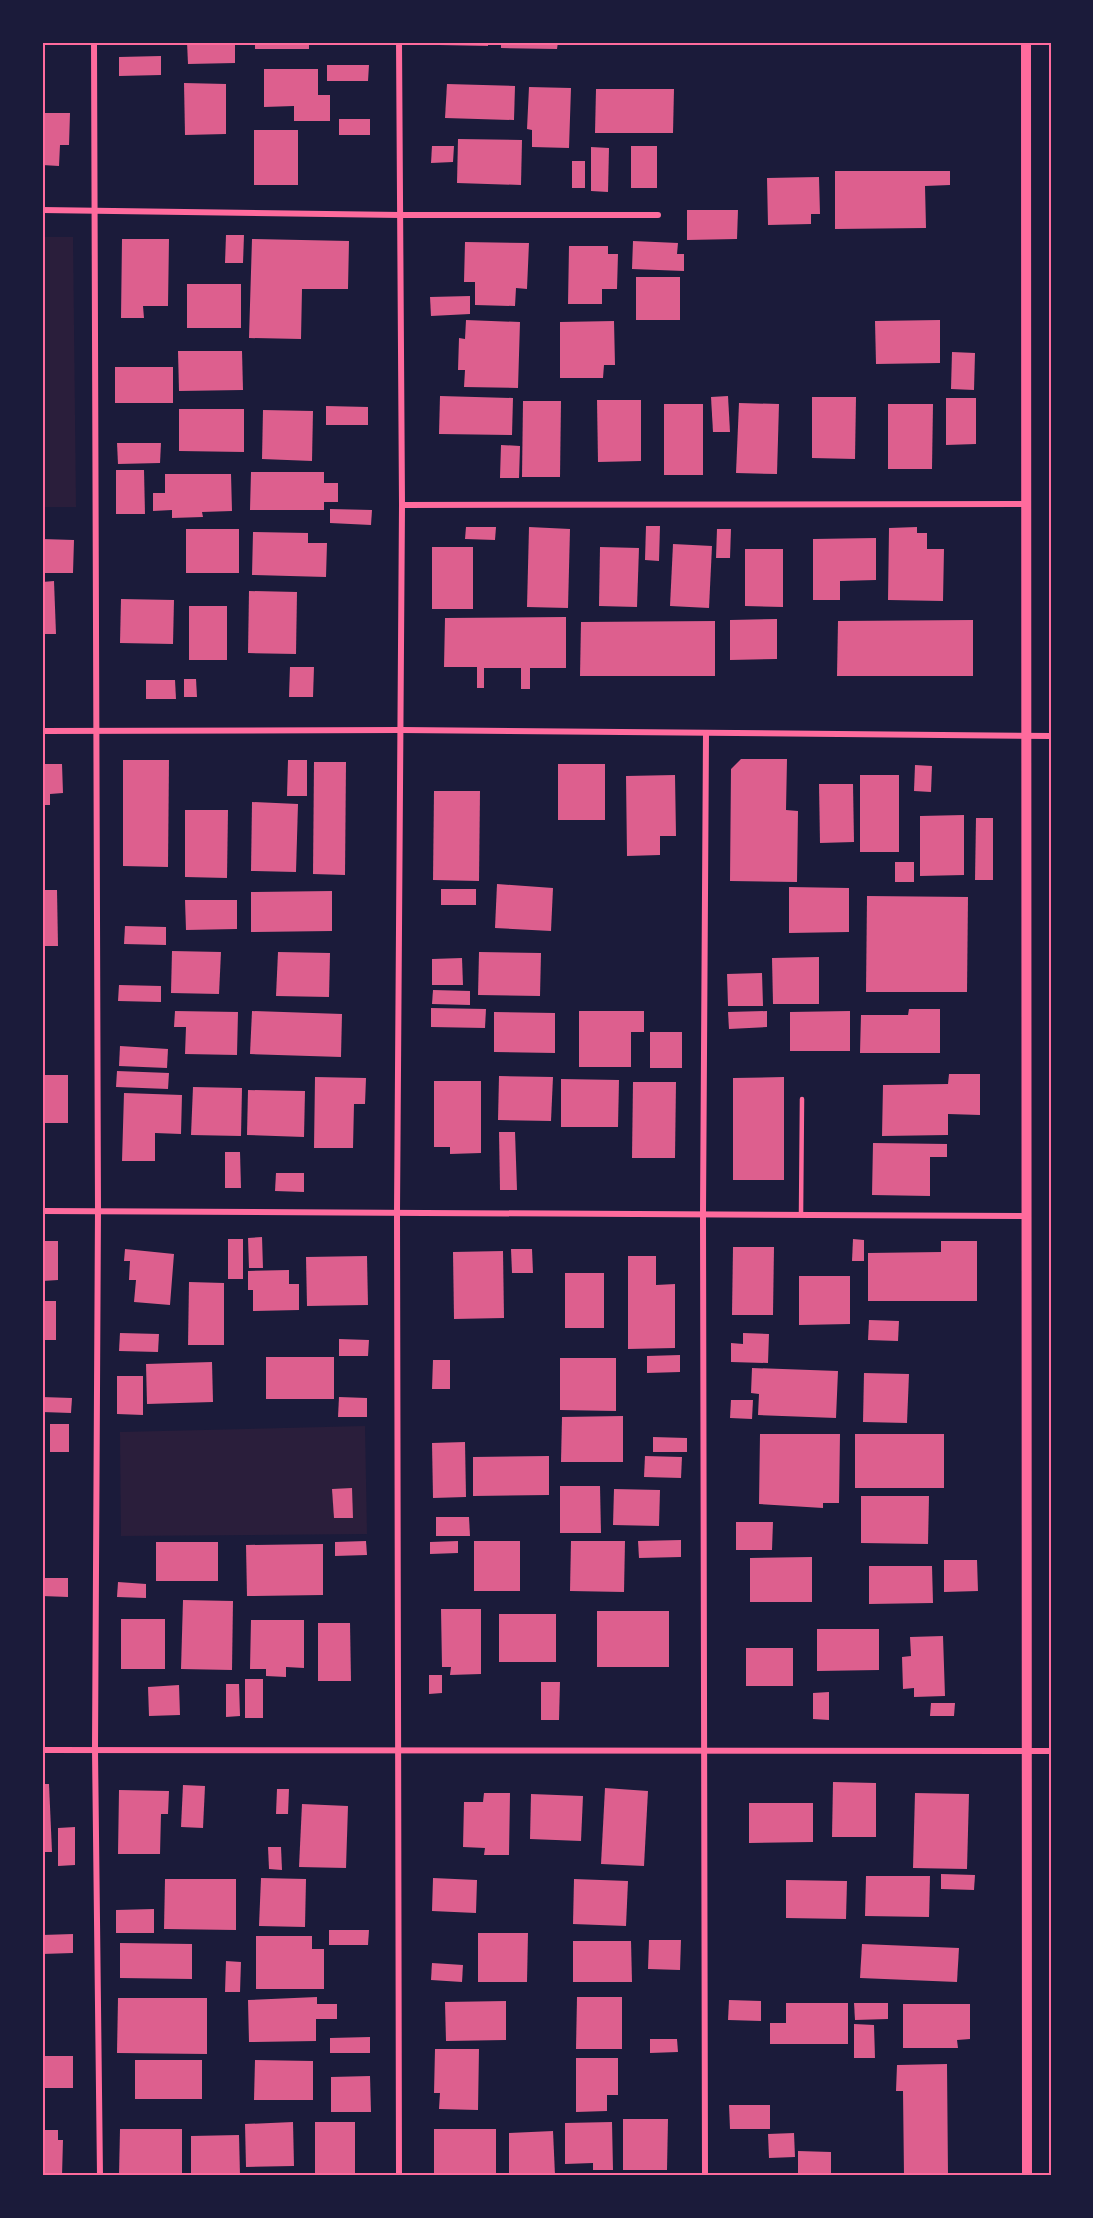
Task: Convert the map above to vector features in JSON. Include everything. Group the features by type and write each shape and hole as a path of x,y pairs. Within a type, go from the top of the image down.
{"street":[{"path":"94,42 99,1210 95,1750 100,2176"},
{"path":"399,42 402,505 397,1212 400,1750 399,2176"},
{"path":"1026,42 1027,2176"},
{"path":"42,210 400,215 658,215"},
{"path":"402,505 1026,504"},
{"path":"42,731 400,730 1051,736"},
{"path":"705,2176 706,1752 703,1213 706,734"},
{"path":"42,1211 1026,1216"},
{"path":"42,1750 1051,1751"}],"lane":[{"path":"801,1214 802,1099"}],"shaded area":[{"path":"42,237 73,237 76,507 42,507"},
{"path":"365,1426 367,1534 121,1536 120,1432"}],"building":[{"path":"117,42 183,42 183,44 117,45"},
{"path":"187,42 235,42 235,63 188,64"},
{"path":"255,42 309,42 309,49 255,49"},
{"path":"439,42 488,42 488,46 439,45"},
{"path":"501,42 558,42 557,49 501,48"},
{"path":"161,56 161,75 119,76 119,57"},
{"path":"327,65 369,65 368,81 327,81"},
{"path":"264,69 318,69 318,95 330,95 330,121 294,121 294,106 264,107"},
{"path":"184,83 226,84 226,134 185,135"},
{"path":"447,84 515,86 514,120 445,118"},
{"path":"529,87 571,88 569,148 532,147 532,130 527,129"},
{"path":"596,89 674,89 673,133 595,133"},
{"path":"42,113 70,113 69,145 60,145 59,166 42,165"},
{"path":"339,119 370,119 370,135 339,135"},
{"path":"254,130 298,130 298,185 254,185"},
{"path":"458,139 522,140 521,185 457,183"},
{"path":"432,146 454,146 453,162 431,163"},
{"path":"631,146 657,146 657,188 631,188"},
{"path":"591,147 609,148 608,192 591,191"},
{"path":"572,161 585,161 585,188 572,188"},
{"path":"835,171 950,171 950,185 925,186 926,228 835,229"},
{"path":"819,177 820,214 811,214 811,224 768,225 767,178"},
{"path":"687,210 738,210 737,239 687,240"},
{"path":"226,235 244,235 243,263 225,263"},
{"path":"122,239 169,239 168,306 143,306 144,318 121,318"},
{"path":"252,239 349,241 348,289 302,289 301,339 249,338"},
{"path":"633,241 678,243 677,254 684,254 684,271 632,269"},
{"path":"465,242 529,243 527,289 516,288 515,306 475,305 475,282 464,282"},
{"path":"569,246 608,246 608,254 618,254 617,289 602,289 602,304 568,304"},
{"path":"636,277 680,277 680,320 636,320"},
{"path":"187,284 241,284 241,328 187,328"},
{"path":"470,296 470,314 431,316 430,297"},
{"path":"466,320 520,322 518,388 464,387 465,370 458,370 459,338 465,339"},
{"path":"940,320 940,363 876,364 875,321"},
{"path":"614,321 615,365 604,365 603,378 560,378 560,322"},
{"path":"178,351 242,351 243,390 179,391"},
{"path":"952,352 975,353 974,390 951,389"},
{"path":"115,367 173,367 173,403 115,403"},
{"path":"440,396 513,398 512,435 439,434"},
{"path":"728,396 730,432 713,432 711,397"},
{"path":"812,397 856,397 855,459 812,458"},
{"path":"946,398 976,398 976,444 946,445"},
{"path":"597,400 641,400 641,461 598,462"},
{"path":"523,401 561,401 560,477 522,477"},
{"path":"739,403 779,404 777,474 736,473"},
{"path":"664,404 703,404 703,475 664,475"},
{"path":"888,404 933,404 932,469 888,469"},
{"path":"326,406 368,407 368,425 326,425"},
{"path":"179,409 244,409 244,452 179,451"},
{"path":"263,410 313,411 312,461 262,459"},
{"path":"117,443 161,443 160,463 118,464"},
{"path":"501,445 520,446 519,478 500,478"},
{"path":"116,470 144,470 145,514 116,514"},
{"path":"251,472 324,472 324,483 338,483 338,502 324,502 324,510 250,510"},
{"path":"165,474 231,474 232,511 202,512 203,517 172,518 172,510 153,511 153,493 165,493"},
{"path":"330,509 372,510 371,525 330,523"},
{"path":"646,526 660,526 659,561 645,560"},
{"path":"466,527 496,527 495,540 465,539"},
{"path":"529,527 570,529 568,608 527,607"},
{"path":"917,527 917,533 927,533 927,549 944,549 943,601 888,600 889,528"},
{"path":"186,529 239,529 239,573 186,573"},
{"path":"717,529 731,529 730,558 716,558"},
{"path":"253,532 308,533 308,543 327,543 326,577 252,575"},
{"path":"876,538 876,580 840,581 840,600 813,600 813,539"},
{"path":"42,539 74,540 73,573 42,573"},
{"path":"673,544 712,546 709,608 670,606"},
{"path":"432,547 473,547 473,609 432,609"},
{"path":"600,547 639,548 637,607 599,606"},
{"path":"745,549 783,549 783,607 745,606"},
{"path":"54,581 56,634 42,634 42,582"},
{"path":"249,591 297,592 296,654 248,653"},
{"path":"121,599 174,600 173,644 120,643"},
{"path":"189,606 227,606 227,660 189,660"},
{"path":"566,617 566,668 530,668 530,689 521,689 521,668 484,668 484,688 477,688 477,667 444,667 445,618"},
{"path":"777,619 777,659 730,660 730,620"},
{"path":"973,620 973,676 837,676 838,621"},
{"path":"715,621 715,676 580,676 581,622"},
{"path":"290,667 314,667 313,697 289,697"},
{"path":"184,679 196,679 197,697 184,697"},
{"path":"146,680 175,680 176,699 146,699"},
{"path":"741,759 787,759 786,810 798,811 797,882 730,881 731,769"},
{"path":"123,760 169,760 168,867 123,866"},
{"path":"288,760 307,760 307,796 287,796"},
{"path":"314,762 346,762 345,875 313,874"},
{"path":"42,764 62,764 63,793 50,794 50,805 42,805"},
{"path":"558,764 605,764 605,820 558,820"},
{"path":"915,765 932,766 931,792 914,791"},
{"path":"675,775 676,836 660,836 660,855 627,856 626,776"},
{"path":"860,775 899,775 899,852 860,852"},
{"path":"819,784 853,784 854,842 820,843"},
{"path":"434,791 480,791 479,881 433,880"},
{"path":"252,802 298,804 296,872 251,871"},
{"path":"185,810 228,810 227,878 185,877"},
{"path":"964,815 964,875 920,876 920,816"},
{"path":"976,818 993,818 993,880 975,880"},
{"path":"895,862 914,862 914,882 895,882"},
{"path":"497,884 553,888 551,931 495,928"},
{"path":"789,887 849,888 849,932 789,933"},
{"path":"441,889 476,889 476,905 441,905"},
{"path":"42,890 57,890 58,946 42,946"},
{"path":"332,891 332,931 251,932 251,892"},
{"path":"867,896 968,897 967,992 866,992"},
{"path":"185,900 237,900 237,929 186,930"},
{"path":"125,926 166,927 166,945 124,944"},
{"path":"172,951 221,952 219,994 171,993"},
{"path":"278,952 330,953 329,997 276,996"},
{"path":"479,952 541,953 540,996 478,995"},
{"path":"819,957 819,1004 773,1004 772,958"},
{"path":"462,958 463,985 432,985 432,959"},
{"path":"762,973 763,1006 728,1006 727,974"},
{"path":"119,985 161,986 161,1002 118,1001"},
{"path":"433,990 470,991 470,1005 432,1004"},
{"path":"431,1008 486,1009 485,1028 431,1027"},
{"path":"909,1009 940,1009 940,1053 860,1053 861,1015 908,1015"},
{"path":"175,1011 238,1012 237,1055 185,1054 186,1027 174,1027"},
{"path":"252,1011 342,1014 341,1057 250,1054"},
{"path":"579,1011 644,1011 644,1032 631,1032 631,1067 579,1067"},
{"path":"767,1011 767,1027 729,1029 728,1012"},
{"path":"850,1011 850,1051 790,1051 790,1012"},
{"path":"494,1012 555,1013 555,1053 494,1052"},
{"path":"650,1032 682,1032 682,1068 650,1068"},
{"path":"120,1046 168,1049 167,1068 119,1066"},
{"path":"117,1071 169,1073 168,1089 116,1087"},
{"path":"949,1074 980,1074 980,1115 948,1114 948,1135 882,1136 883,1085 948,1084"},
{"path":"42,1075 68,1075 68,1123 42,1123"},
{"path":"499,1076 553,1077 551,1121 498,1120"},
{"path":"315,1077 366,1078 365,1104 354,1104 353,1148 314,1148"},
{"path":"784,1077 784,1180 733,1180 733,1078"},
{"path":"561,1079 619,1080 618,1127 561,1127"},
{"path":"434,1081 481,1081 481,1153 450,1154 450,1147 434,1147"},
{"path":"633,1082 676,1082 675,1158 632,1158"},
{"path":"193,1087 242,1088 241,1136 191,1135"},
{"path":"248,1090 305,1091 304,1137 247,1135"},
{"path":"124,1093 182,1095 181,1134 155,1133 155,1161 122,1161"},
{"path":"499,1132 515,1132 517,1190 500,1190"},
{"path":"873,1143 947,1144 947,1157 930,1157 930,1196 872,1195"},
{"path":"225,1152 240,1152 241,1188 225,1188"},
{"path":"276,1173 304,1173 304,1192 275,1191"},
{"path":"262,1237 263,1268 249,1268 248,1238"},
{"path":"228,1239 243,1239 243,1279 228,1279"},
{"path":"853,1239 864,1240 864,1261 852,1261"},
{"path":"42,1241 58,1241 58,1280 42,1281"},
{"path":"941,1241 977,1241 977,1301 868,1301 868,1253 941,1252"},
{"path":"733,1247 774,1247 773,1315 732,1315"},
{"path":"125,1249 174,1254 170,1305 134,1302 136,1280 129,1280 130,1261 124,1261"},
{"path":"511,1249 532,1249 533,1273 512,1273"},
{"path":"503,1251 504,1318 454,1319 453,1252"},
{"path":"367,1256 368,1305 307,1306 306,1257"},
{"path":"628,1256 656,1256 656,1285 675,1284 675,1348 628,1349"},
{"path":"289,1270 289,1284 299,1284 299,1310 253,1311 253,1290 248,1290 248,1271"},
{"path":"565,1273 604,1273 604,1328 565,1328"},
{"path":"799,1276 850,1276 850,1324 799,1325"},
{"path":"189,1282 224,1283 224,1345 188,1345"},
{"path":"42,1301 56,1301 56,1340 42,1340"},
{"path":"869,1320 899,1321 898,1341 868,1340"},
{"path":"120,1333 159,1334 158,1352 119,1351"},
{"path":"743,1333 769,1334 768,1363 731,1362 731,1343 743,1344"},
{"path":"339,1339 369,1340 368,1356 339,1356"},
{"path":"680,1355 680,1372 647,1373 647,1356"},
{"path":"266,1357 334,1357 334,1399 266,1399"},
{"path":"560,1358 616,1358 616,1411 560,1410"},
{"path":"433,1360 450,1360 450,1389 432,1389"},
{"path":"212,1362 213,1402 147,1404 146,1364"},
{"path":"752,1368 838,1371 836,1418 758,1415 759,1394 751,1393"},
{"path":"864,1373 909,1374 907,1423 863,1422"},
{"path":"117,1376 143,1376 143,1415 117,1414"},
{"path":"42,1397 72,1398 71,1413 42,1412"},
{"path":"339,1397 367,1398 367,1417 338,1417"},
{"path":"731,1400 753,1400 752,1419 730,1418"},
{"path":"623,1416 623,1462 561,1462 562,1417"},
{"path":"50,1424 69,1424 69,1452 50,1452"},
{"path":"760,1434 840,1434 839,1503 823,1503 823,1508 759,1504"},
{"path":"855,1434 944,1434 944,1488 855,1488"},
{"path":"653,1437 687,1438 687,1452 653,1452"},
{"path":"465,1442 466,1497 433,1498 432,1443"},
{"path":"549,1456 549,1495 473,1496 473,1457"},
{"path":"645,1456 682,1457 681,1478 644,1477"},
{"path":"560,1486 600,1486 601,1533 560,1533"},
{"path":"352,1488 353,1518 334,1518 332,1489"},
{"path":"614,1489 660,1490 659,1526 613,1525"},
{"path":"861,1496 929,1496 928,1544 861,1543"},
{"path":"436,1517 469,1517 470,1536 436,1536"},
{"path":"736,1522 773,1522 772,1550 736,1550"},
{"path":"681,1540 681,1557 639,1558 638,1541"},
{"path":"366,1541 367,1555 335,1556 335,1542"},
{"path":"458,1541 458,1553 430,1554 430,1542"},
{"path":"474,1541 520,1541 520,1591 474,1591"},
{"path":"571,1541 625,1541 624,1592 570,1591"},
{"path":"156,1542 218,1542 218,1581 156,1581"},
{"path":"323,1544 323,1595 247,1596 246,1545"},
{"path":"812,1557 812,1602 750,1602 750,1558"},
{"path":"944,1560 977,1560 978,1591 944,1592"},
{"path":"869,1566 932,1566 933,1603 869,1604"},
{"path":"42,1578 68,1578 68,1597 42,1596"},
{"path":"118,1582 146,1584 146,1598 117,1597"},
{"path":"183,1600 233,1601 232,1670 181,1669"},
{"path":"441,1609 481,1609 481,1674 450,1675 451,1667 442,1667"},
{"path":"597,1611 669,1611 669,1667 597,1667"},
{"path":"499,1614 556,1614 556,1662 499,1662"},
{"path":"121,1619 165,1619 165,1669 121,1669"},
{"path":"251,1620 304,1620 304,1668 286,1667 286,1677 266,1676 266,1669 250,1669"},
{"path":"318,1623 350,1623 351,1681 318,1681"},
{"path":"817,1629 879,1629 879,1670 817,1671"},
{"path":"943,1636 945,1696 914,1697 914,1688 903,1689 902,1657 911,1656 910,1637"},
{"path":"746,1648 793,1648 793,1686 746,1686"},
{"path":"429,1675 442,1675 442,1693 429,1694"},
{"path":"245,1679 263,1679 263,1718 245,1718"},
{"path":"541,1682 560,1682 559,1720 541,1720"},
{"path":"226,1684 239,1684 240,1716 226,1717"},
{"path":"179,1685 180,1715 149,1716 148,1687"},
{"path":"829,1692 829,1720 813,1719 813,1693"},
{"path":"931,1703 955,1703 954,1716 930,1716"},
{"path":"833,1782 876,1783 876,1837 832,1837"},
{"path":"42,1784 49,1784 52,1852 42,1852"},
{"path":"183,1785 205,1786 203,1828 181,1827"},
{"path":"605,1788 648,1791 644,1866 601,1864"},
{"path":"277,1789 289,1789 288,1814 276,1814"},
{"path":"119,1790 169,1791 168,1814 161,1814 160,1854 118,1854"},
{"path":"484,1793 510,1793 509,1855 484,1855 485,1848 463,1847 464,1802 483,1802"},
{"path":"915,1793 969,1794 967,1869 913,1868"},
{"path":"531,1794 583,1796 581,1841 530,1839"},
{"path":"749,1803 813,1803 813,1842 749,1843"},
{"path":"302,1804 348,1806 346,1868 299,1867"},
{"path":"75,1827 75,1865 58,1866 58,1828"},
{"path":"268,1847 281,1847 282,1870 269,1869"},
{"path":"941,1874 975,1875 974,1890 941,1889"},
{"path":"866,1876 930,1876 929,1917 865,1916"},
{"path":"261,1878 306,1879 305,1927 259,1926"},
{"path":"433,1878 477,1880 476,1913 432,1911"},
{"path":"165,1879 236,1879 236,1930 164,1929"},
{"path":"574,1879 628,1881 626,1926 573,1924"},
{"path":"786,1880 847,1881 846,1919 786,1918"},
{"path":"154,1909 154,1933 116,1933 116,1910"},
{"path":"329,1930 369,1930 368,1945 329,1945"},
{"path":"478,1933 528,1933 527,1982 478,1982"},
{"path":"73,1934 73,1953 42,1954 42,1935"},
{"path":"256,1936 312,1936 312,1949 324,1949 324,1989 256,1989"},
{"path":"649,1940 681,1940 680,1970 648,1969"},
{"path":"573,1941 631,1941 632,1982 573,1982"},
{"path":"120,1943 192,1944 192,1979 120,1978"},
{"path":"862,1944 959,1948 957,1982 860,1978"},
{"path":"226,1961 241,1962 240,1992 225,1992"},
{"path":"432,1963 463,1965 462,1982 431,1980"},
{"path":"317,1997 317,2004 337,2004 337,2019 316,2019 316,2041 249,2042 248,2000"},
{"path":"577,1997 622,1997 622,2049 576,2049"},
{"path":"118,1998 207,1998 207,2054 117,2053"},
{"path":"729,2000 761,2001 761,2021 728,2020"},
{"path":"506,2001 506,2040 446,2041 445,2002"},
{"path":"786,2003 848,2003 848,2044 770,2044 770,2023 786,2023"},
{"path":"854,2003 888,2003 888,2019 855,2020"},
{"path":"903,2004 970,2004 970,2039 957,2040 958,2048 903,2048"},
{"path":"854,2024 874,2025 875,2058 854,2058"},
{"path":"370,2037 370,2053 330,2053 330,2038"},
{"path":"650,2039 677,2039 678,2052 650,2053"},
{"path":"435,2049 479,2049 478,2110 439,2109 440,2093 434,2093"},
{"path":"42,2056 73,2056 73,2088 42,2088"},
{"path":"576,2058 618,2058 618,2095 607,2095 607,2111 576,2112"},
{"path":"135,2060 202,2060 202,2099 135,2099"},
{"path":"255,2060 313,2061 313,2100 254,2100"},
{"path":"947,2064 948,2176 904,2176 903,2091 896,2091 897,2065"},
{"path":"370,2076 371,2112 331,2112 331,2077"},
{"path":"729,2105 770,2105 770,2129 730,2129"},
{"path":"623,2119 668,2119 667,2170 623,2170"},
{"path":"293,2122 294,2166 246,2167 245,2124"},
{"path":"315,2122 355,2122 355,2176 315,2176"},
{"path":"612,2122 613,2170 593,2170 593,2163 565,2164 565,2123"},
{"path":"120,2129 182,2129 182,2176 119,2176"},
{"path":"434,2129 496,2129 496,2176 434,2176"},
{"path":"42,2130 58,2130 58,2140 63,2140 62,2176 42,2176"},
{"path":"553,2131 555,2175 509,2176 509,2133"},
{"path":"794,2133 795,2157 769,2158 768,2134"},
{"path":"239,2135 240,2176 191,2176 191,2136"},
{"path":"798,2151 831,2152 831,2176 798,2176"}]}
